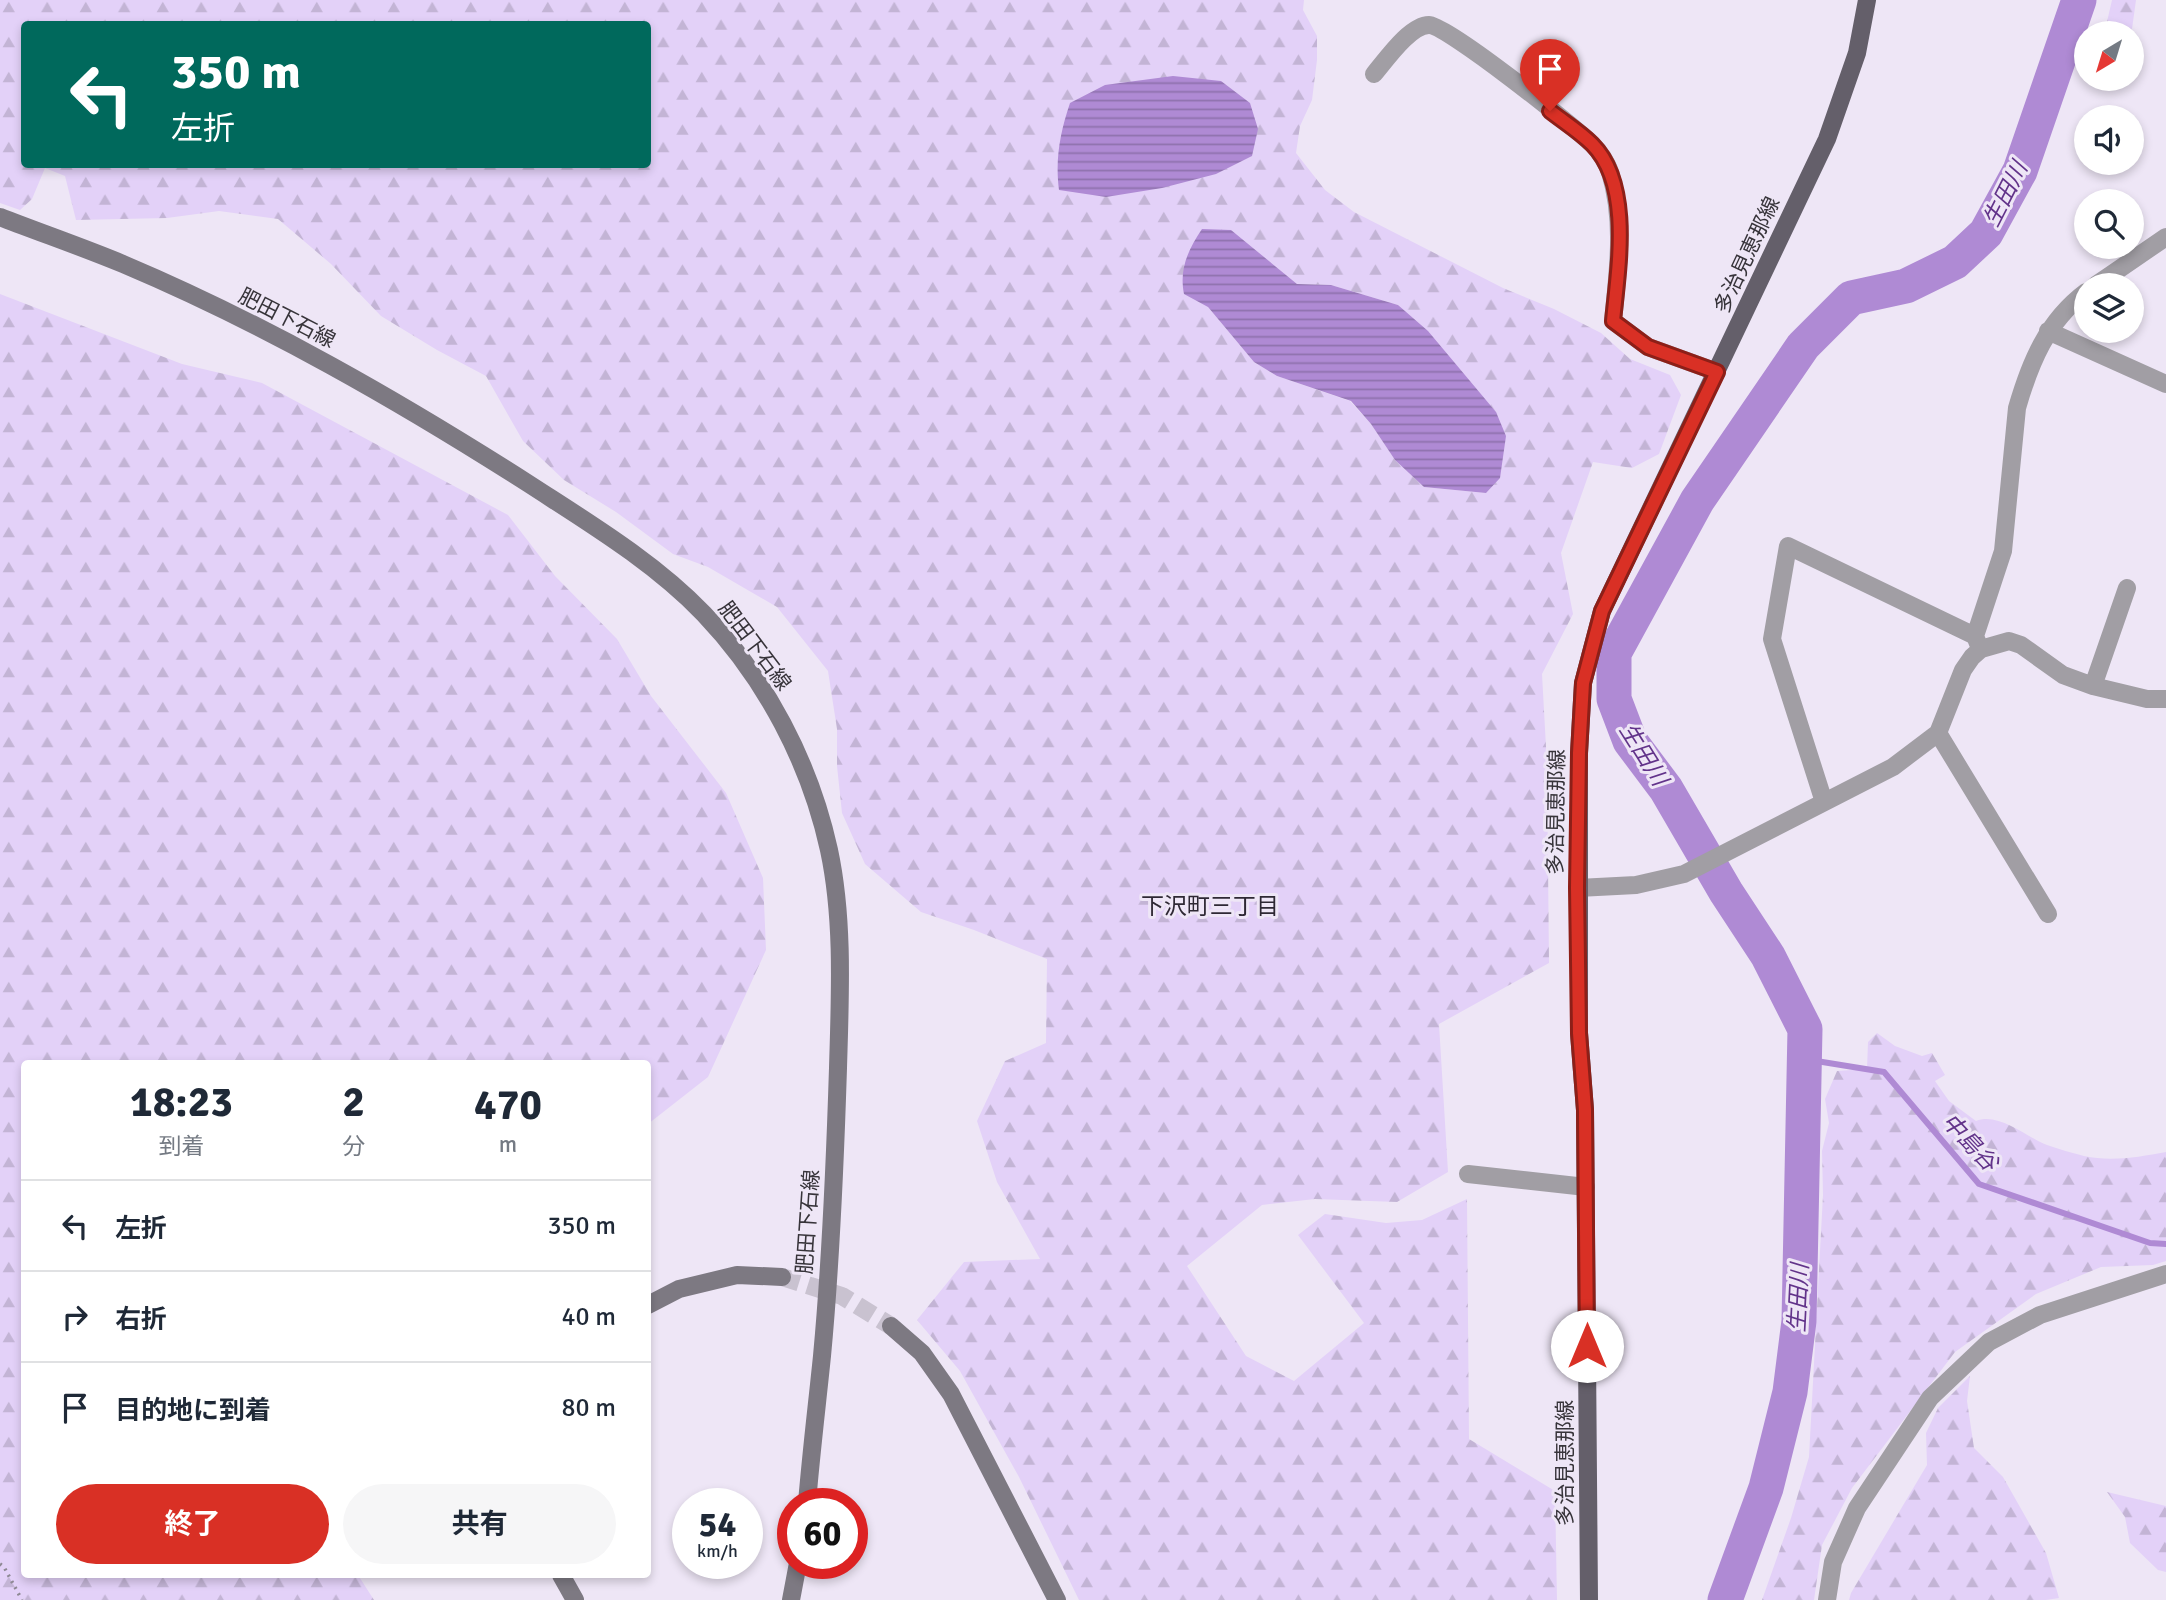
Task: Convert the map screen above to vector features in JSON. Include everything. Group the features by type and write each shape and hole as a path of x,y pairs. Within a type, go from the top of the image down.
{"main road":[{"name":"多治見恵那線","path":"1589,1600 1585,1110 1579,1033 1577,888 1582,695 1602,611 1827,139 1857,53 1867,0"},
{"name":"肥田下石線","path":"0,217 123,264 252,324 435,424 609,536 651,569 703,614 748,669 778,714 802,763 817,806 830,852 838,923 840,997 835,1170 822,1355 809,1488"},
{"name":"肥田下石線","path":"651,1303 679,1289 737,1275 782,1277"},
{"path":"891,1325 922,1353 951,1394 1057,1600"},
{"path":"563,1578 575,1600"},
{"path":"790,1600 795,1579"}],"street":[{"path":"1374,74 1412,31 1428,25 1441,28 1486,59 1593,145 1609,169 1620,216 1613,321 1648,347 1717,372"},
{"path":"2113,273 2166,236"},
{"path":"1577,888 1636,885 1684,874 1893,767 1938,733 1963,670 1978,642 2003,551 2017,408 2031,361 2048,331 2074,302"},
{"path":"2048,331 2166,384"},
{"path":"1824,802 1772,639 1788,545 1978,642 2009,641 2021,645 2063,675 2093,686 2147,699 2166,699"},
{"path":"2093,686 2127,588"},
{"path":"1938,733 2048,914"},
{"path":"1468,1174 1586,1186"},
{"path":"1827,1600 1833,1562 1857,1508 1930,1398 1989,1342 2040,1315 2166,1274"}],"path":[{"path":"0,1564 22,1600"}],"green space":[{"path":"0,0 1304,0 1303,10 1317,36 1317,60 1312,100 1300,126 1296,153 1325,190 1354,212 1503,288 1554,309 1601,333 1630,359 1670,375 1681,395 1659,454 1632,468 1593,462 1561,553 1573,614 1542,674 1547,765 1549,963 1439,1024 1448,1172 1397,1202 1315,1199 1262,1205 1187,1266 1246,1356 1294,1381 1364,1323 1298,1235 1325,1214 1386,1223 1422,1220 1467,1199 1469,1439 1555,1491 1557,1600 1079,1600 1019,1477 960,1371 917,1320 964,1262 1040,1259 997,1182 977,1121 1005,1061 1046,1043 1047,959 921,912 865,864 842,813 837,766 837,729 828,671 777,607 708,567 673,554 616,512 564,480 523,441 486,376 381,316 331,264 278,219 219,211 167,218 76,220 65,176 45,168 32,199 20,210 0,203","holes":["1267,261 1297,284 1331,285 1398,305 1496,412 1486,493 1424,487 1395,460 1371,424 1350,401 1277,376 1254,362 1208,307"]},
{"path":"2112,0 2136,0 2133,21 2107,21"},
{"path":"0,294 182,364 262,383 508,515 555,576 617,639 651,696 726,793 763,878 766,950 708,1077 651,1122 651,1060 21,1060 21,1578 360,1578 374,1600 0,1600"},
{"path":"1877,1033 1895,1046 1922,1056 1932,1053 1945,1075 1935,1081 1949,1101 1976,1121 1994,1120 2047,1145 2094,1158 2125,1158 2166,1152 2166,1261 2153,1265 2101,1267 2036,1294 1955,1352 1852,1488 1822,1545 1814,1600 1762,1600 1809,1457 1823,1195 1822,1151 1829,1123 1825,1099 1837,1071 1867,1069 1868,1042"},
{"path":"1970,1376 1967,1401 1974,1448 2003,1477 2046,1553 2059,1598 1849,1600 1927,1465 1926,1433 1938,1408"},
{"path":"2107,1492 2166,1506 2166,1572 2158,1570 2130,1543 2125,1517"}],"shaded area":[{"path":"1173,76 1221,81 1250,103 1258,129 1252,156 1216,174 1162,188 1106,197 1059,190 1059,146 1070,103 1105,85"},
{"path":"1202,229 1231,230 1297,284 1331,285 1398,305 1428,331 1496,412 1506,436 1500,478 1486,493 1424,487 1395,460 1371,424 1351,401 1277,376 1254,362 1208,307 1184,294 1186,260"}],"waterway":[{"name":"生田川","path":"1725,1600 1766,1488 1790,1392 1799,1321 1805,1029 1768,956 1726,892 1666,789 1630,741 1614,699 1614,653 1697,501 1803,346 1851,298 1906,286 1955,262 1986,233 2020,171 2079,0"},
{"name":"中島谷","path":"1804,1059 1884,1072 1979,1184 2150,1243 2166,1244"}],"tunnel":[{"path":"782,1277 842,1296 891,1326"}],"district":[{"name":"下沢町三丁目","path":"1210,906"}],"route":[{"path":"1550,111 1593,145 1609,169 1620,216 1613,321 1648,347 1717,372 1602,611 1583,683 1577,888 1579,1033 1585,1110 1587,1346"}]}
